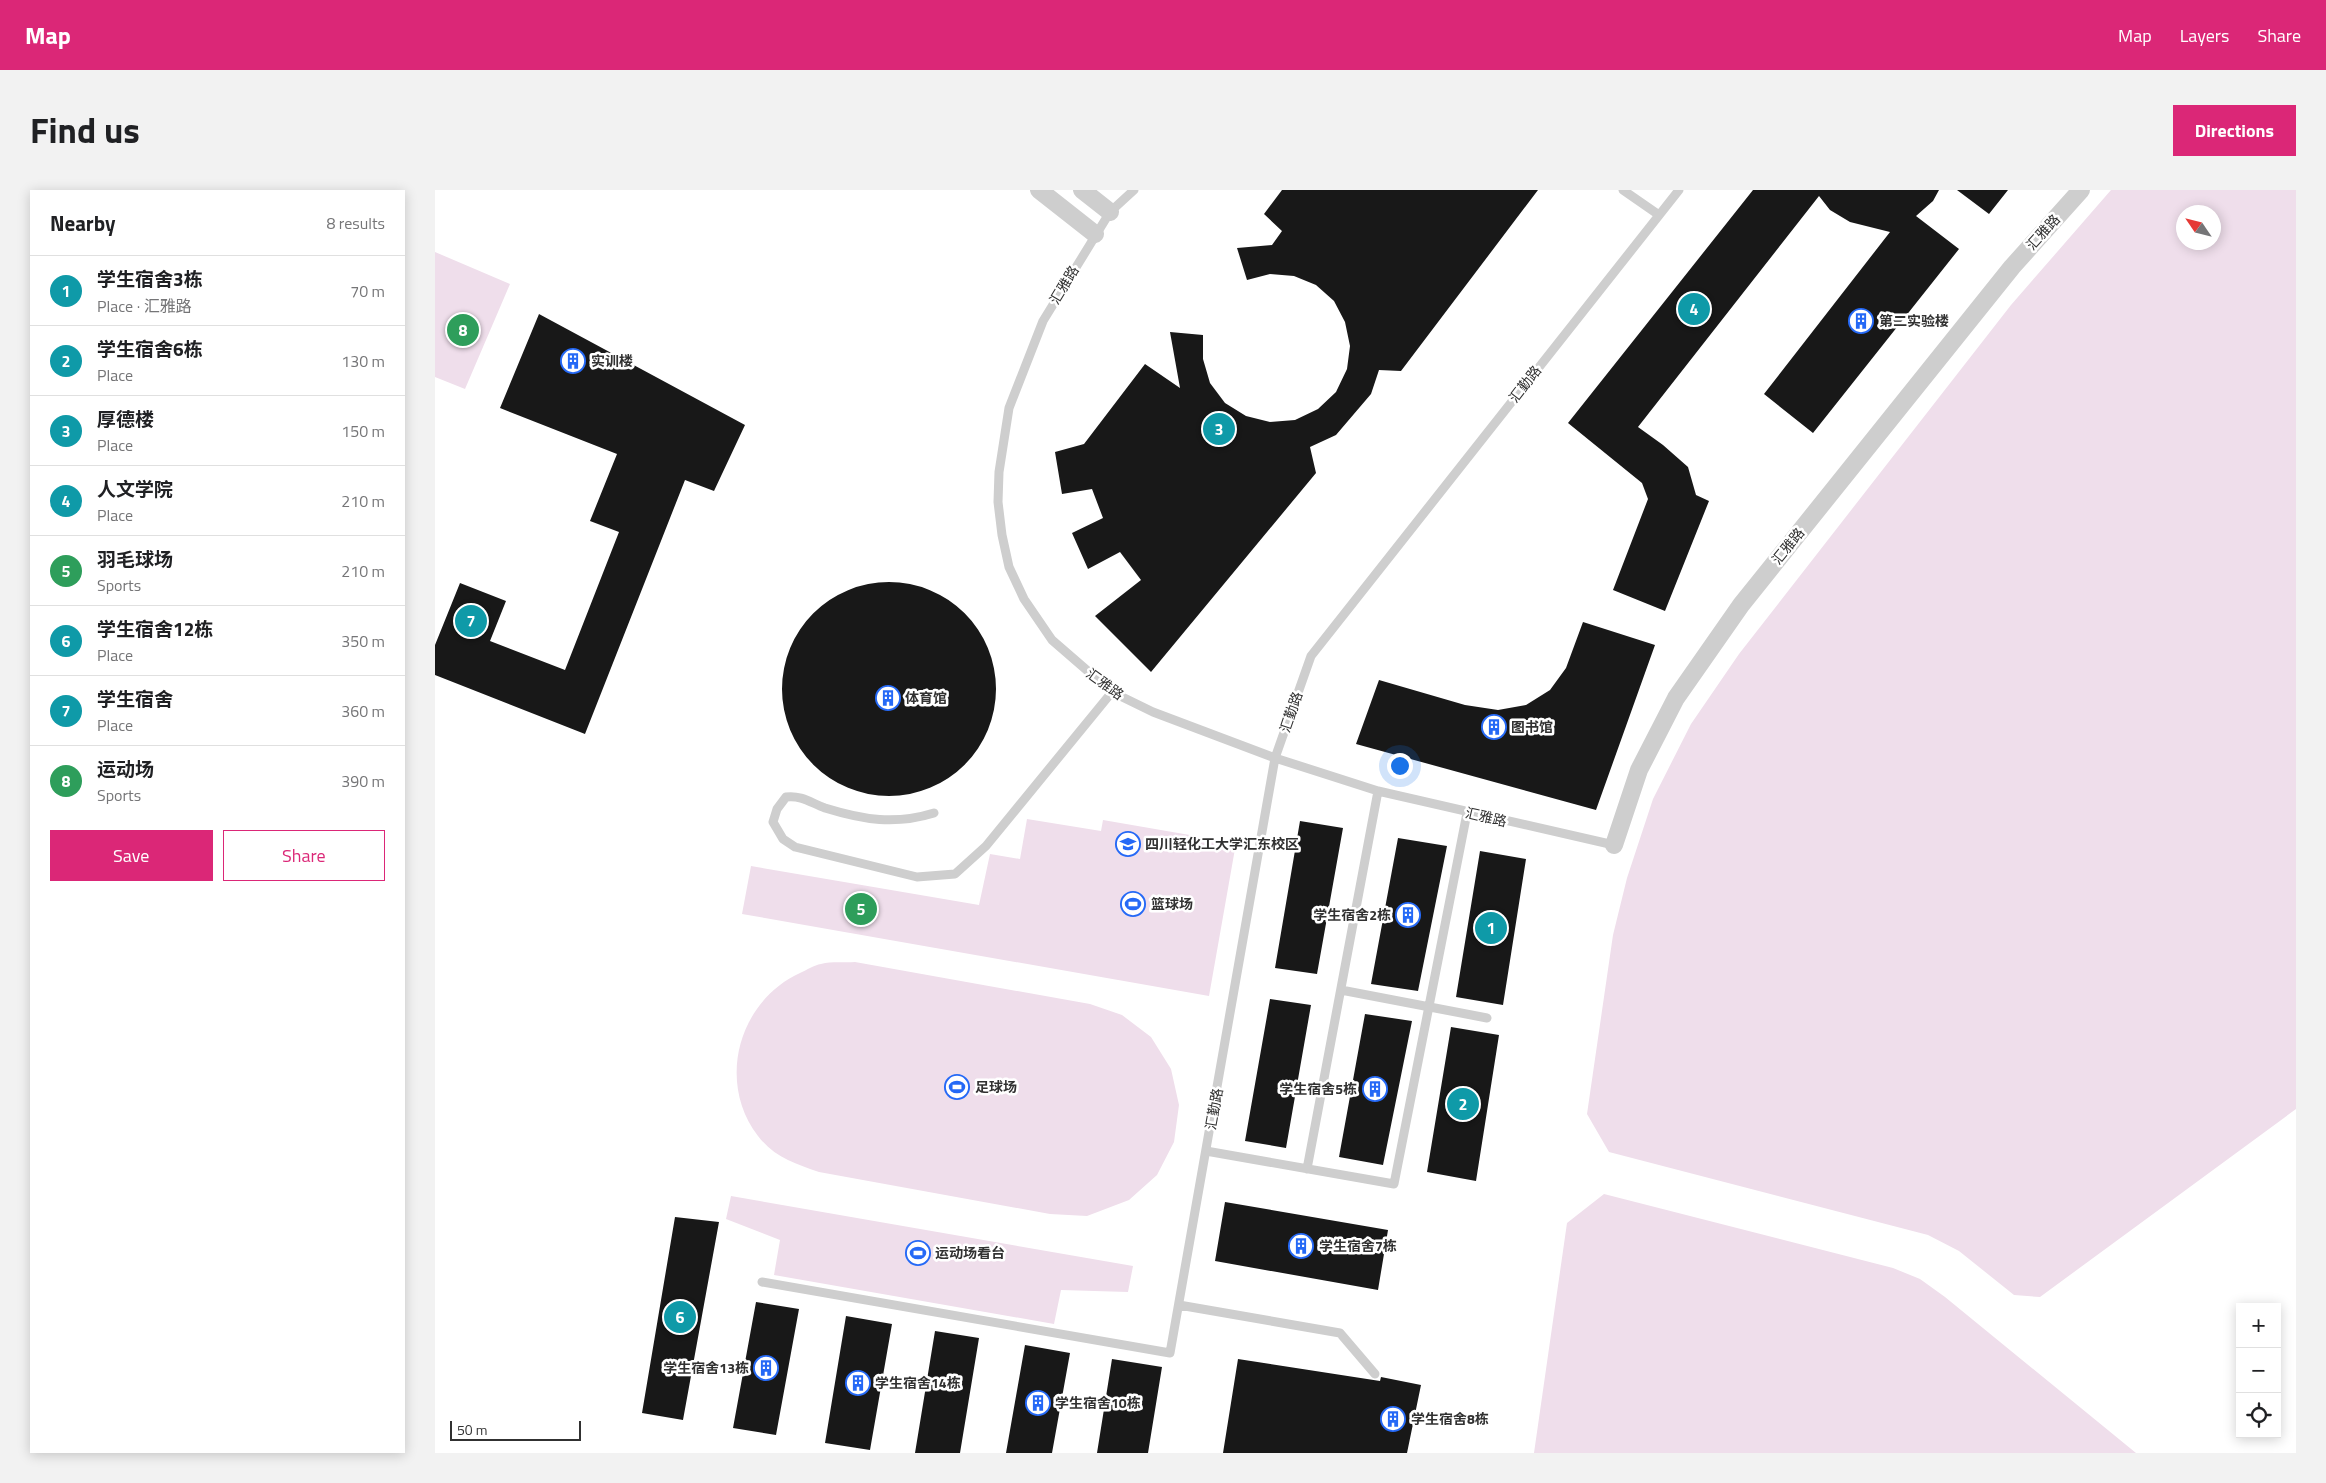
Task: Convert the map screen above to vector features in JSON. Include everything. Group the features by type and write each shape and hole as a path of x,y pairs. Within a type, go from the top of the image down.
{"street":[{"path":"1039,190 1095,234"},
{"path":"1082,190 1110,212"},
{"name":"汇雅路","path":"1614,845 1639,770 1676,698 1741,605 2012,266 2081,190"}],"lane":[{"name":"汇雅路","path":"1134,190 1110,212 1043,321 1009,408 999,472 998,502 1009,567 1024,600 1053,640 1112,692 1153,712 1275,758 1377,791 1614,845"},
{"path":"1623,190 1659,215"},
{"name":"汇勤路","path":"762,1282 1170,1352 1275,758 1311,656 1679,190"},
{"path":"934,813 912,820 853,817 798,796 786,797 777,809 773,822 783,839 795,848 917,877 955,874 986,846 1112,692"},
{"path":"1307,1169 1377,791"},
{"path":"1206,1151 1394,1184 1427,1008 1467,813"},
{"path":"1341,990 1487,1018"},
{"path":"1179,1305 1340,1333 1375,1374"}],"shaded area":[{"path":"2111,190 2296,190 2296,1109 2040,1297 2014,1295 1959,1251 1928,1235 1609,1152 1587,1114 1613,935 1627,878 1653,799 1691,724 1739,654 2011,305"},
{"path":"435,252 510,284 465,389 435,377"},
{"path":"1027,819 1101,831 1103,820 1236,843 1209,996 742,914 751,866 979,905 990,854 1020,859"},
{"name":"足球场","path":"834,962 855,962 1090,1004 1122,1015 1151,1037 1171,1069 1179,1105 1174,1142 1157,1175 1129,1200 1087,1216 1050,1214 819,1172 793,1163 778,1155 758,1136 745,1114 738,1091 737,1068 740,1044 749,1022 762,1003 779,986 816,965"},
{"path":"1604,1194 1893,1268 1920,1279 1945,1297 2136,1453 1534,1453 1567,1223"},
{"name":"运动场看台","path":"731,1196 1133,1266 1128,1292 1061,1290 1054,1324 774,1275 780,1240 726,1219"}],"building":[{"path":"1282,190 1538,190 1401,371 1379,370 1371,394 1336,435 1310,447 1316,473 1151,672 1095,616 1141,580 1120,552 1088,569 1072,533 1103,518 1092,489 1062,494 1055,452 1084,444 1145,364 1180,388 1170,332 1203,335 1203,359 1210,383 1225,403 1246,416 1270,422 1295,420 1318,409 1336,392 1347,369 1350,346 1345,322 1334,301 1316,285 1294,276 1270,274 1247,280 1237,248 1272,245 1282,231 1264,214"},
{"path":"1753,190 1939,190 1933,201 1916,216 1959,249 1813,433 1764,394 1890,232 1850,222 1830,210 1819,196 1638,427 1663,445 1688,467 1696,495 1709,501 1665,611 1613,590 1648,499 1642,483 1568,423"},
{"path":"1957,190 2008,190 1989,214"},
{"path":"539,314 745,425 714,491 685,480 585,734 435,675 435,645 460,583 506,601 490,641 565,670 619,532 590,521 617,454 500,408"},
{"name":"体育馆","path":"889,582 910,584 930,590 957,606 972,621 988,648 994,668 996,689 994,710 988,730 972,757 957,772 930,788 910,794 889,796 868,794 848,788 821,772 806,757 790,730 784,710 782,689 784,668 790,648 806,621 821,606 848,590 868,584"},
{"name":"图书馆","path":"1583,622 1655,645 1596,810 1356,744 1379,680 1465,705 1498,710 1526,705 1550,690 1566,668"},
{"path":"1300,821 1343,828 1317,974 1275,968"},
{"name":"学生宿舍2栋","path":"1398,838 1447,846 1418,991 1371,984"},
{"path":"1480,851 1526,859 1503,1005 1456,997"},
{"path":"1270,999 1311,1005 1286,1148 1245,1141"},
{"name":"学生宿舍5栋","path":"1365,1014 1412,1021 1383,1165 1339,1157"},
{"path":"1451,1027 1499,1035 1476,1181 1427,1172"},
{"name":"学生宿舍7栋","path":"1225,1202 1388,1230 1378,1290 1215,1261"},
{"path":"675,1217 719,1222 683,1420 642,1413"},
{"name":"学生宿舍13栋","path":"756,1302 799,1309 776,1435 733,1428"},
{"name":"学生宿舍14栋","path":"846,1316 892,1324 870,1450 825,1443"},
{"path":"935,1331 979,1338 960,1453 915,1453"},
{"name":"学生宿舍10栋","path":"1025,1345 1070,1353 1052,1453 1006,1453"},
{"path":"1112,1359 1162,1367 1148,1453 1097,1453"},
{"path":"1238,1359 1380,1381 1381,1377 1421,1385 1407,1453 1223,1453"}],"place":[{"name":"人文学院","path":"1694,309"},
{"name":"第二实验楼","path":"1861,321"},
{"name":"运动场","path":"463,330"},
{"name":"实训楼","path":"573,361"},
{"name":"厚德楼","path":"1219,429"},
{"name":"学生宿舍","path":"471,621"},
{"name":"体育馆","path":"888,698"},
{"name":"图书馆","path":"1494,727"},
{"name":"四川轻化工大学汇东校区","path":"1128,844"},
{"name":"篮球场","path":"1133,904"},
{"name":"羽毛球场","path":"861,909"},
{"name":"学生宿舍2栋","path":"1408,915"},
{"name":"学生宿舍3栋","path":"1491,928"},
{"name":"足球场","path":"957,1087"},
{"name":"学生宿舍5栋","path":"1375,1089"},
{"name":"学生宿舍6栋","path":"1463,1104"},
{"name":"学生宿舍7栋","path":"1301,1246"},
{"name":"运动场看台","path":"918,1253"},
{"name":"学生宿舍12栋","path":"680,1317"},
{"name":"学生宿舍13栋","path":"766,1368"},
{"name":"学生宿舍14栋","path":"858,1383"},
{"name":"学生宿舍10栋","path":"1038,1403"},
{"name":"学生宿舍8栋","path":"1393,1419"}]}
